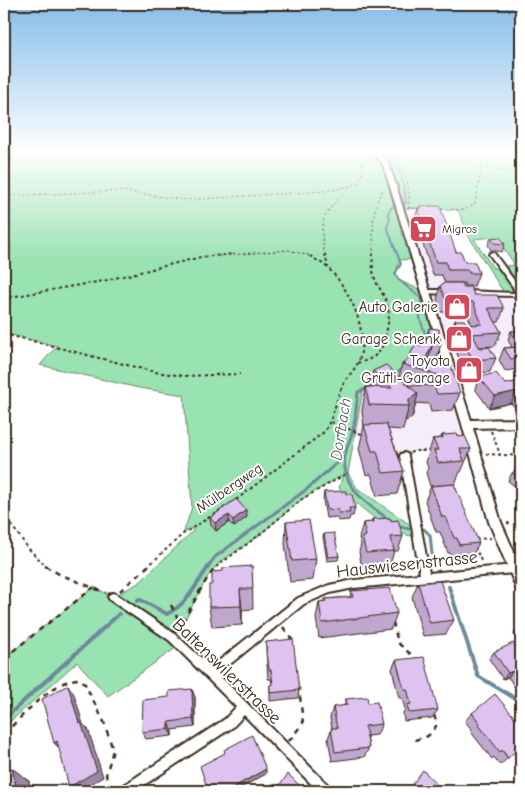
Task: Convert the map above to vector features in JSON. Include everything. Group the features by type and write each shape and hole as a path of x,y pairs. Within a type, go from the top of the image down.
{"main road":[{"path":"393,188 467,424 495,522 521,583"},
{"path":"467,424 521,423"}],"street":[{"path":"462,292 519,295 516,287 492,254"},
{"path":"425,292 453,292"},
{"path":"404,456 425,577"},
{"name":"Hauswiesenstrasse","path":"211,674 277,619 301,602 329,589 354,584 514,568"},
{"name":"Baltenswilerstrasse","path":"113,597 172,637 326,791"},
{"path":"126,791 229,723 244,707"}],"path":[{"path":"4,196 121,192 184,200 325,191 341,188"},
{"path":"328,268 322,243 322,226 328,209 350,188"},
{"path":"408,188 409,208"},
{"path":"436,209 468,210 475,204 477,188"},
{"path":"357,363 368,361 380,355 386,340 388,309 373,278 373,246 371,241 374,208 382,191 390,191"},
{"path":"521,202 518,206 521,210"},
{"path":"398,208 418,208"},
{"path":"4,298 103,281 201,257 289,250 306,254 328,268 343,286 354,306 363,343 357,363 341,388 332,422 355,433 370,437"},
{"path":"4,334 155,372 184,376 240,374"},
{"name":"Mülbergweg","path":"113,597 183,534 237,499 285,463 324,432 332,422"},
{"path":"491,431 500,454"},
{"path":"404,456 414,450 433,451"},
{"path":"486,454 521,456"},
{"path":"172,637 181,625 208,576 219,564 258,536 302,499 346,474"},
{"path":"4,515 27,549 40,561 58,573 94,586 113,597"},
{"path":"505,523 521,526"},
{"path":"486,572 472,540 493,538"},
{"path":"4,658 94,586"},
{"path":"171,606 181,625"},
{"path":"392,616 398,643 420,662"},
{"path":"277,619 293,642"},
{"path":"4,734 46,694 72,679 80,679 85,684 104,722 113,750 106,775 111,791"},
{"path":"283,747 303,723 299,687"},
{"path":"415,740 428,736 436,725 432,707"}],"shaded area":[{"path":"398,208 436,209 452,243 472,275 479,293 504,293 516,287 521,287 521,352 445,357 476,454 414,451 404,456 394,450 393,444 355,433 363,389 391,380 406,363 413,360 427,332 437,330"}],"green space":[{"path":"4,188 521,188 521,287 516,287 519,295 504,293 469,237 458,210 399,208 415,259 400,260 396,272 398,280 425,292 437,331 427,332 413,360 406,363 391,380 363,389 348,473 357,488 412,526 414,536 395,531 374,518 354,502 339,488 343,475 302,499 258,536 219,563 208,576 186,618 172,637 180,645 108,696 77,662 4,727 4,658 94,587 113,597 140,582 193,531 191,528 183,534 192,507 184,395 139,388 40,365 57,346 4,333","holes":["496,237 515,265 493,268 474,239"]}],"building":[{"path":"420,206 440,206 456,252 461,252 465,262 475,262 479,273 469,273 468,270 448,270 446,262 436,262 418,208"},
{"path":"500,237 505,244 494,243 491,238"},
{"path":"444,283 462,283 464,287 471,287 474,295 497,295 504,308 488,308 501,332 472,334 480,348 489,347 496,358 474,360 462,342 455,320 464,320 467,325 482,324 473,302 452,302 450,298 445,298 440,286"},
{"path":"429,328 439,329 441,344 433,343 424,362 450,362 460,393 437,394 434,386 408,385 404,381 403,376 441,376 402,364 406,362 416,344 422,346 422,335 429,336"},
{"path":"511,331 521,331 521,341 516,341"},
{"path":"521,347 521,358 511,359 504,348"},
{"path":"386,365 418,394 409,399 409,406 369,405 366,387 392,388 373,371"},
{"path":"496,373 505,384 521,381 521,396 517,391 495,396 479,377"},
{"path":"386,424 404,471 383,473 377,451 372,451 364,425"},
{"path":"457,434 459,437 465,436 471,449 460,449 464,461 438,463 434,450 438,450 433,439 443,438 442,435"},
{"path":"521,465 521,480 512,473"},
{"path":"454,484 479,543 459,545 457,538 454,538 446,517 442,517 431,486"},
{"path":"346,491 346,494 352,494 355,508 349,508 350,513 339,513 338,509 327,510 324,492"},
{"path":"236,499 246,510 233,520 229,515 215,523 210,518"},
{"path":"390,518 391,521 398,520 403,536 391,537 394,551 366,553 362,537 366,536 363,523 373,522 372,519"},
{"path":"309,520 316,559 292,561 286,522"},
{"path":"334,533 339,556 328,557 324,534"},
{"path":"252,566 253,589 240,589 241,606 209,607 209,585 212,584 212,572 223,571 223,568"},
{"path":"440,581 454,620 430,623 418,583"},
{"path":"390,588 397,613 322,623 319,602 326,601 325,599 353,597 351,591"},
{"path":"293,639 299,690 270,693 270,685 273,684 271,670 269,670 266,642"},
{"path":"513,643 521,654 521,681 513,671 508,673 494,652"},
{"path":"424,657 438,710 409,713 407,705 411,704 407,689 404,689 396,660"},
{"path":"68,685 79,723 81,722 97,771 69,787 57,741 54,743 42,699"},
{"path":"192,689 193,719 169,722 169,729 142,732 143,700 169,697 169,691"},
{"path":"495,694 521,725 521,746 508,758 502,750 500,752 478,724 480,723 472,713"},
{"path":"367,697 368,703 377,702 382,724 365,726 369,748 335,752 331,728 337,728 333,707 347,705 346,699"},
{"path":"252,735 266,769 227,791 208,791 200,766 225,753 224,750"},
{"path":"12,768 17,791 4,791 4,773"},
{"path":"423,770 443,791 407,791"},
{"path":"288,774 305,791 275,791"}],"waterway":[{"path":"404,188 406,203 404,204"},
{"name":"Dorfbach","path":"393,206 388,212 390,219 387,227 401,264 395,274 399,280 421,298 420,318 426,337"},
{"name":"Dorfbach","path":"395,376 402,367"},
{"name":"Dorfbach","path":"361,391 372,386"},
{"name":"Dorfbach","path":"363,390 358,392 354,425 346,453 345,467 347,478 359,496 394,523"},
{"path":"208,567 215,557 307,489 345,456"},
{"name":"Dorfbach","path":"399,526 409,529"},
{"name":"Dorfbach","path":"424,529 430,535 432,554 439,567"},
{"path":"137,601 139,599 167,614 181,605 209,566"},
{"name":"Dorfbach","path":"449,587 478,676 521,702"},
{"path":"4,719 119,614"}],"place":[{"name":"Migros","path":"423,229"},
{"name":"Auto Galerie","path":"457,307"},
{"name":"Garage Schenk","path":"459,339"},
{"name":"Toyota Grütli-Garage","path":"469,370"}]}
